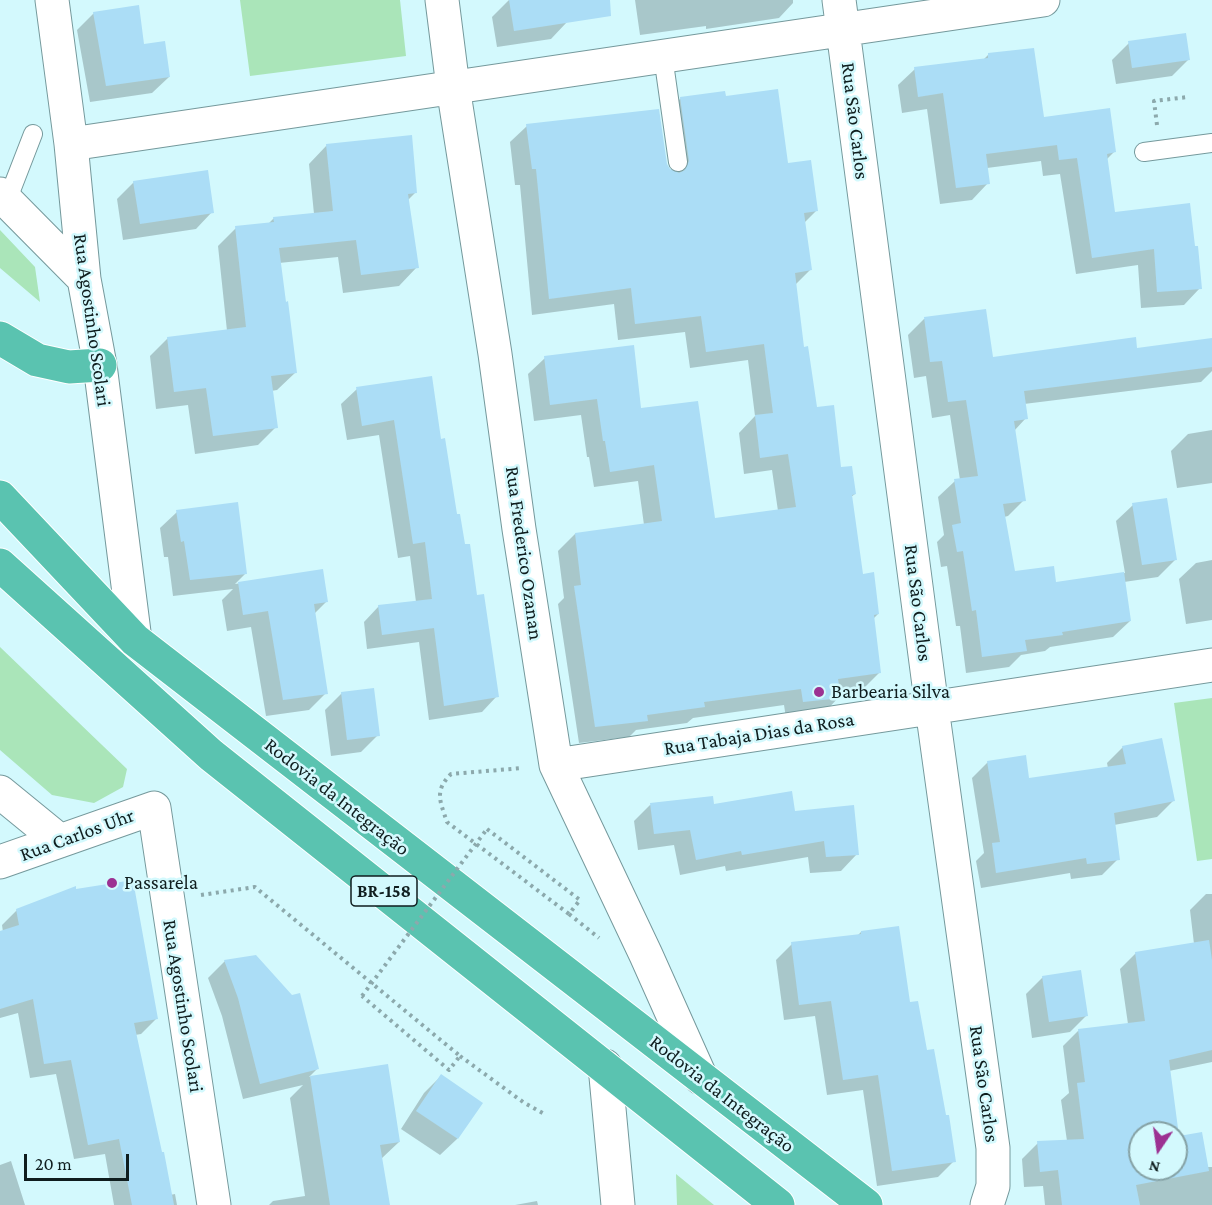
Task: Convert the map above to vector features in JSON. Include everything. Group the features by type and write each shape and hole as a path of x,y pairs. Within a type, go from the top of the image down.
{"highway":[{"path":"0,338 37,360 69,367 100,365"},
{"name":"Rodovia da Integração","path":"0,497 135,640 866,1205"},
{"name":"BR-158","path":"0,565 212,755 778,1205"}],"street":[{"name":"Rua Agostinho Scolari","path":"52,0 71,144 84,279 100,365 135,640"},
{"name":"Rua Frederico Ozanan","path":"442,0 453,87 556,765 701,1078"},
{"path":"71,144 663,56 841,15 1043,0"},
{"name":"Rua São Carlos","path":"841,15 932,708 993,1148 993,1186 987,1205"},
{"path":"3,197 84,279"},
{"name":"Rua Tabaja Dias da Rosa","path":"556,765 1212,665"},
{"path":"0,792 60,841"},
{"name":"Rua Agostinho Scolari","path":"154,808 214,1205"},
{"name":"Rua Carlos Uhr","path":"0,862 154,808"},
{"path":"605,1066 618,1205"}],"lane":[{"path":"663,56 678,162"},
{"path":"3,197 33,134"},
{"path":"1153,151 1212,143"}],"path":[{"path":"1153,151 1154,101 1188,97"},
{"path":"556,765 451,774 442,783 439,798 447,822 603,941"},
{"path":"460,1056 449,1070 362,996 487,829 580,900 569,914"},
{"path":"167,901 255,887 460,1056 523,1102 546,1115"}],"green space":[{"path":"240,0 400,0 406,56 250,76"},
{"path":"0,230 35,267 40,302 0,268"},
{"path":"0,647 127,769 123,787 94,803 52,795 0,750"},
{"path":"1212,698 1212,859 1197,861 1174,703"},
{"path":"676,1174 714,1205 677,1205"}],"building":[{"path":"509,0 610,0 611,16 514,31"},
{"path":"139,5 144,44 165,41 170,77 106,86 93,12"},
{"path":"1186,33 1190,60 1132,68 1128,41"},
{"path":"1034,48 1044,117 1110,108 1116,152 1107,154 1115,212 1190,203 1195,246 1198,246 1202,289 1157,292 1154,249 1092,258 1077,158 1059,160 1057,145 986,154 990,184 956,188 943,93 918,97 914,67 988,58 988,53"},
{"path":"778,89 788,163 811,160 818,211 804,213 812,270 795,273 804,347 808,346 817,407 834,405 841,467 852,466 856,494 852,495 863,574 874,572 879,614 874,615 881,673 838,679 841,698 803,702 801,689 704,702 705,707 647,715 648,721 595,727 574,586 581,585 575,533 662,521 654,465 610,472 597,399 550,405 544,356 634,345 641,408 698,401 715,518 796,507 788,454 760,458 755,415 773,413 764,344 706,352 701,316 635,324 631,288 549,299 536,169 532,169 526,124 659,109 667,164 670,169 679,173 685,170 689,161 680,97 725,91 726,96"},
{"path":"412,135 417,193 408,194 419,268 361,275 356,240 279,248 297,373 271,376 278,428 213,436 206,388 174,392 167,337 246,327 235,226 274,222 273,217 333,211 326,144"},
{"path":"208,170 214,213 140,224 133,181"},
{"path":"986,309 993,357 1136,337 1137,348 1212,338 1212,367 1024,391 1028,419 1014,421 1026,501 1003,504 1015,571 1054,566 1056,582 1124,572 1131,621 1025,640 1027,651 982,657 976,610 972,611 963,551 957,552 952,525 961,523 954,479 978,476 966,400 948,402 942,361 930,362 924,317"},
{"path":"432,376 441,439 445,438 457,514 460,514 465,544 470,544 477,595 484,594 499,697 444,706 434,628 382,635 378,605 432,599 425,542 413,544 394,420 362,426 356,387"},
{"path":"1167,498 1177,560 1142,565 1132,503"},
{"path":"238,502 247,574 190,580 176,510"},
{"path":"323,569 328,602 314,604 328,694 283,700 268,611 243,615 238,582"},
{"path":"374,688 380,736 347,740 341,692"},
{"path":"1162,738 1175,801 1114,813 1120,860 1087,864 1086,858 996,873 992,843 1000,842 987,761 1026,755 1029,778 1126,764 1122,746"},
{"path":"792,791 795,811 854,805 859,855 826,857 824,841 742,855 741,851 696,860 690,830 654,834 650,803 713,796 714,804"},
{"path":"133,880 158,1019 134,1023 174,1205 132,1205 119,1139 88,1145 71,1060 44,1064 33,999 0,1009 0,931 19,925 16,909 76,886 76,889"},
{"path":"899,926 910,1002 918,1001 927,1050 934,1049 946,1115 949,1115 956,1162 892,1171 878,1075 843,1080 831,1001 799,1005 791,942 861,934 861,931"},
{"path":"1209,940 1212,960 1212,1050 1169,1060 1177,1121 1128,1121 1128,1181 1157,1181 1136,1185 1140,1205 1062,1205 1058,1170 1040,1172 1037,1141 1084,1139 1077,1083 1085,1082 1078,1029 1145,1021 1135,952"},
{"path":"256,955 292,995 300,993 319,1069 260,1084 238,998 224,960"},
{"path":"1081,970 1088,1016 1049,1022 1042,976"},
{"path":"388,1064 400,1142 380,1145 390,1205 330,1205 310,1076"},
{"path":"441,1074 483,1103 458,1139 416,1111"},
{"path":"1202,1132 1209,1171 1188,1175 1188,1134"}],"place":[{"name":"Barbearia Silva","path":"819,692"},
{"name":"Passarela","path":"112,883"}]}
